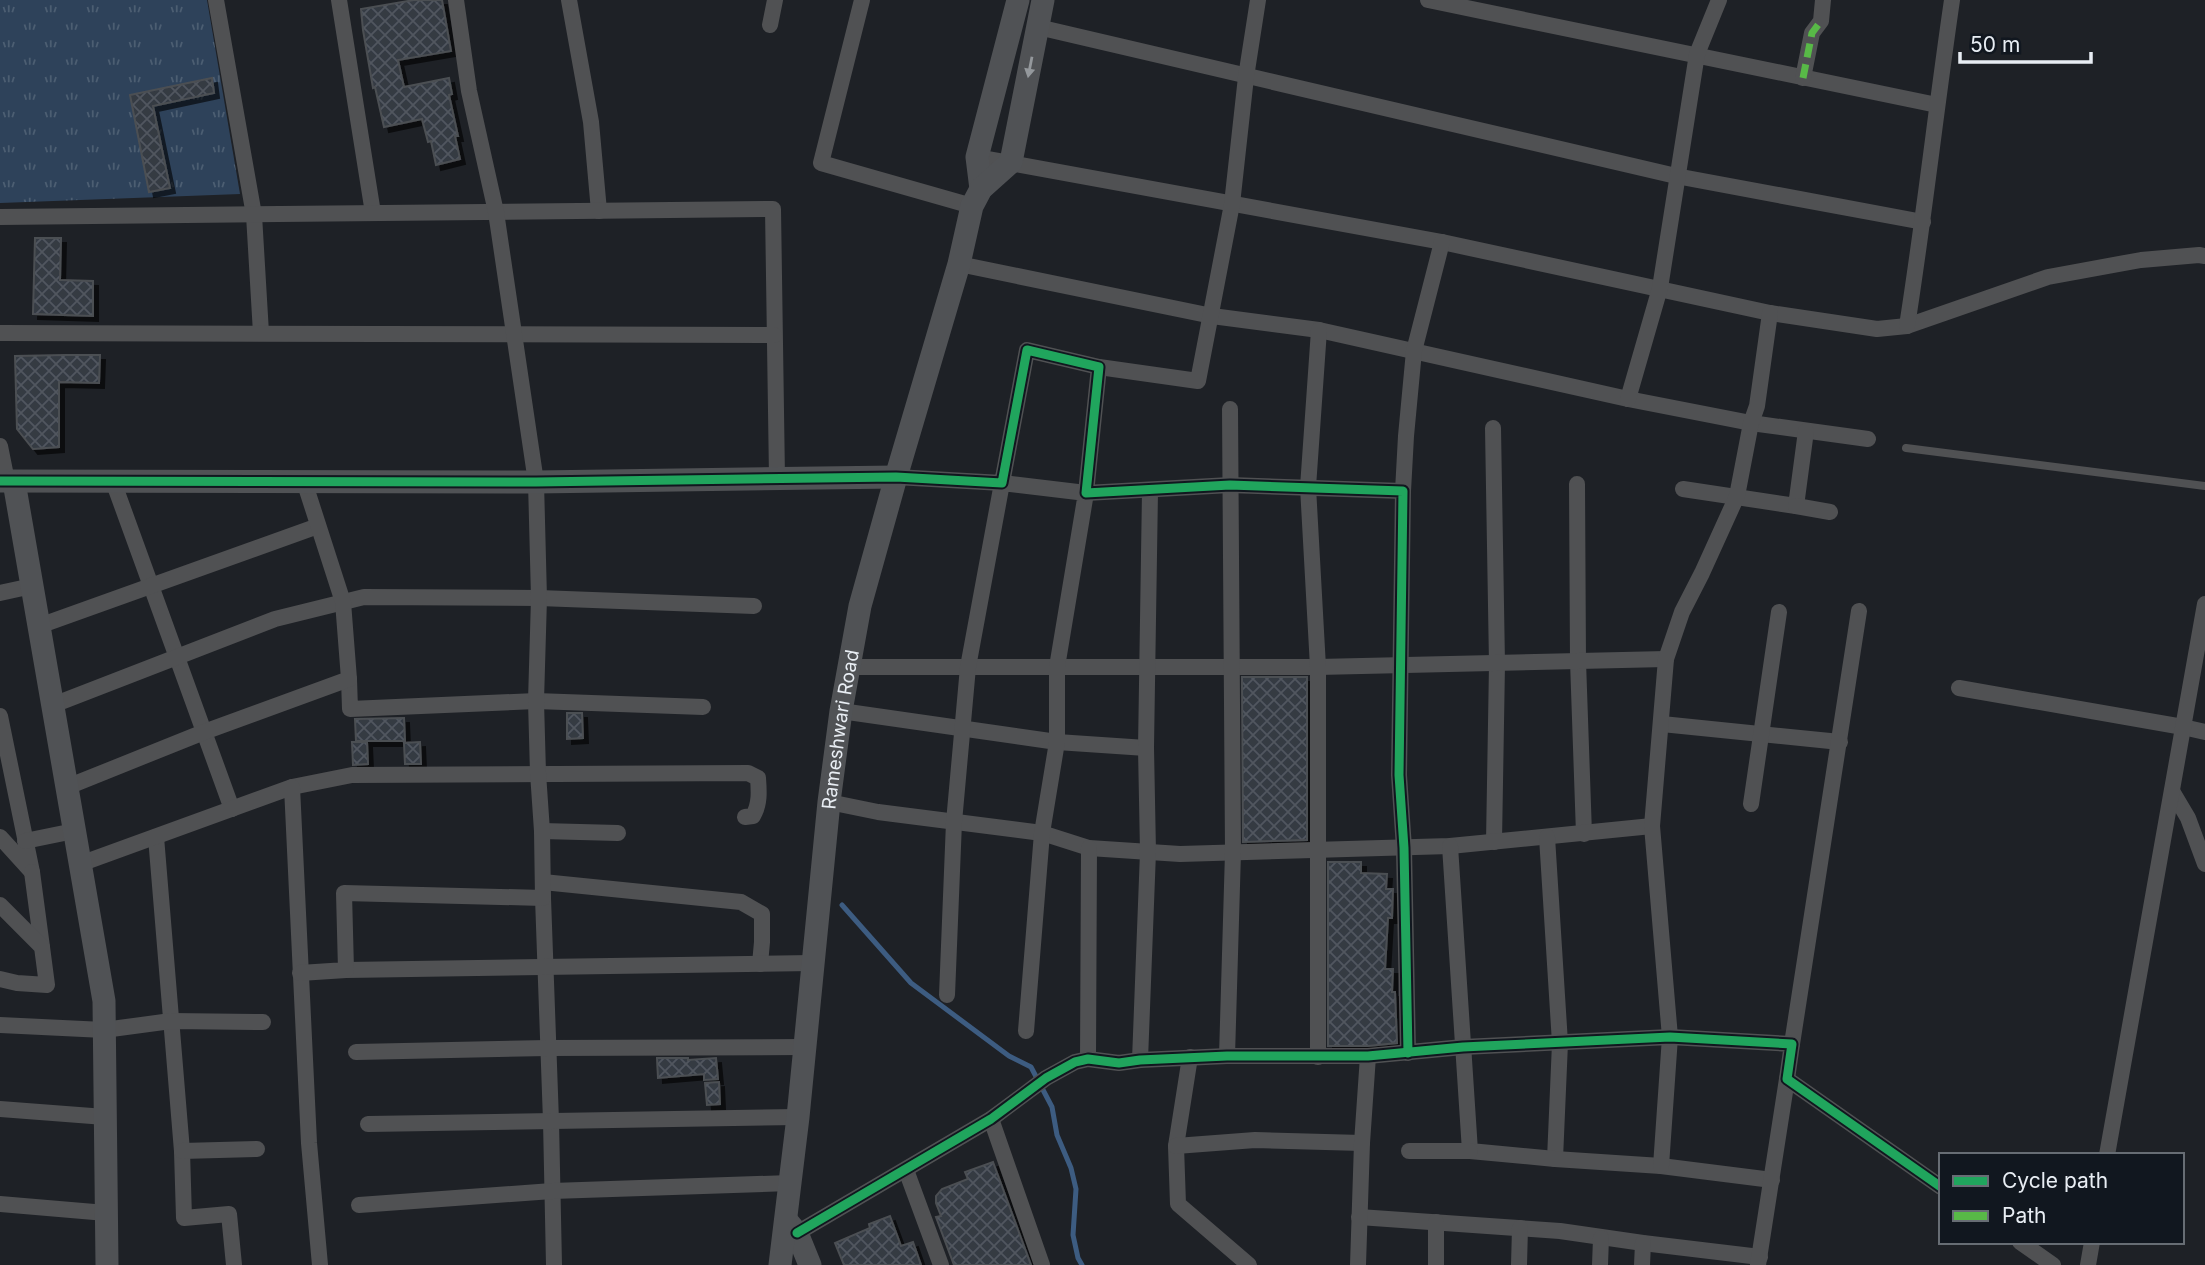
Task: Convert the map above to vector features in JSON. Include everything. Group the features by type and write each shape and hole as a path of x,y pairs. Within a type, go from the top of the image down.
{"street":[{"path":"216,0 254,215 261,333"},
{"path":"339,0 373,213"},
{"path":"456,0 469,91 496,212 536,482 539,598 536,701 551,1121 552,1265"},
{"path":"569,0 591,122 599,211"},
{"path":"770,25 775,0"},
{"path":"862,0 821,163 976,197 1011,162 1043,0"},
{"path":"1018,0 977,157 1442,242 1770,313 1877,329 1907,326 2048,277 2141,260 2205,256"},
{"path":"947,995 954,822 968,667 1027,349 1099,367 1198,381 1232,204 1258,0"},
{"path":"1428,0 1937,105"},
{"path":"1628,399 1660,288 1697,54 1719,0"},
{"path":"1803,78 1812,33 1821,21 1823,0"},
{"path":"1907,326 1952,0"},
{"path":"1038,27 1676,176 1923,222"},
{"name":"Rameshwari Road","path":"780,1265 792,1227 790,1183 829,802 841,712 860,606 976,197 977,157"},
{"path":"0,218 773,209 777,478"},
{"path":"1408,1054 1404,848 1399,775 1403,491 1414,351 1442,242"},
{"path":"959,264 1212,316 1319,330 1628,399 1751,423 1868,439"},
{"path":"1661,1166 1671,1037 1652,826 1667,659 1682,612 1737,496 1751,423 1757,406 1770,313"},
{"path":"1318,1056 1318,667 1308,487 1319,330"},
{"path":"0,333 774,335"},
{"path":"1026,1031 1042,833 1057,742 1057,667 1086,493 1099,367"},
{"path":"1227,1056 1233,852 1230,409"},
{"path":"1493,428 1497,664 1494,842"},
{"path":"1797,506 1806,430"},
{"path":"0,446 32,586 104,1001 107,1265"},
{"path":"7,481 536,482 896,477 1002,482 1086,493 1230,485 1403,491"},
{"path":"113,481 232,809"},
{"path":"304,481 343,602 350,709 536,701 703,707"},
{"path":"1577,484 1578,661 1584,834"},
{"path":"1683,489 1830,512"},
{"path":"1140,1060 1148,852 1146,748 1150,491"},
{"path":"39,626 318,526"},
{"path":"0,593 32,586"},
{"path":"53,705 275,618 364,597 539,598 754,606"},
{"path":"2107,1153 2205,604"},
{"path":"1359,1217 1560,1231 1759,1261 1859,611"},
{"path":"1751,804 1779,612"},
{"path":"850,667 1318,667 1667,659"},
{"path":"67,788 204,732 349,679"},
{"path":"1959,688 2205,733"},
{"path":"841,712 1057,742 1146,748"},
{"path":"0,716 32,872 47,985 0,979"},
{"path":"1662,723 1840,742"},
{"path":"80,864 292,787 352,775 748,773 758,778 759,794 758,808 754,816 745,817"},
{"path":"292,787 312,1191 320,1265"},
{"path":"2172,791 2188,818 2205,864"},
{"path":"829,802 878,812 1042,833 1089,848 1180,854 1450,846 1652,826"},
{"path":"25,841 74,831"},
{"path":"542,831 618,833"},
{"path":"156,836 182,1151 184,1217 229,1214 234,1265"},
{"path":"0,837 32,872"},
{"path":"1546,837 1560,1043 1555,1159"},
{"path":"1450,846 1470,1151"},
{"path":"1088,1059 1089,848"},
{"path":"346,970 344,893 543,890 741,902 762,914 760,964"},
{"path":"0,905 42,947"},
{"path":"300,973 346,970 813,963"},
{"path":"0,1025 104,1030 172,1021 262,1022"},
{"path":"810,1265 792,1227 906,1170 991,1119 1046,1079 1075,1062 1088,1059 1119,1063 1227,1056 1368,1056 1464,1047 1671,1037 1792,1044"},
{"path":"356,1052 805,1047"},
{"path":"1358,1265 1368,1056"},
{"path":"1190,1058 1176,1146 1178,1204 1249,1265"},
{"path":"1787,1079 1939,1186"},
{"path":"0,1109 105,1117"},
{"path":"368,1124 798,1117"},
{"path":"991,1119 1042,1265"},
{"path":"1176,1146 1255,1140 1362,1143"},
{"path":"182,1151 257,1149"},
{"path":"1409,1151 1470,1151 1661,1166 1772,1180"},
{"path":"906,1170 941,1265"},
{"path":"359,1205 552,1191 790,1183"},
{"path":"0,1204 106,1213"},
{"path":"1436,1222 1436,1265"},
{"path":"1519,1265 1520,1228"},
{"path":"1600,1265 1601,1238"},
{"path":"1642,1265 1643,1243"},
{"path":"2023,1244 2053,1265"},
{"path":"2088,1265 2092,1244"}],"lane":[{"path":"1906,448 2205,486"}],"green space":[{"path":"0,0 207,0 240,194 0,203"}],"building":[{"path":"414,0 442,0 451,51 398,60 404,87 449,78 452,94 449,95 460,159 436,165 431,141 428,142 422,119 384,127 375,87 373,88 363,30 361,9"},
{"path":"212,78 214,93 153,106 170,188 149,192 130,95"},
{"path":"35,238 61,238 60,280 93,281 93,316 33,314"},
{"path":"100,355 99,383 59,382 59,447 33,449 17,429 15,356"},
{"path":"1242,677 1307,677 1307,840 1243,842"},
{"path":"567,713 582,713 583,738 567,739"},
{"path":"404,718 405,741 356,741 355,719"},
{"path":"352,742 367,742 368,764 353,765"},
{"path":"420,742 421,764 405,764 404,743"},
{"path":"1328,862 1361,862 1361,873 1387,874 1386,889 1393,889 1385,969 1393,969 1392,992 1395,992 1397,1043 1328,1046"},
{"path":"657,1058 716,1058 718,1079 704,1080 704,1074 658,1078"},
{"path":"719,1082 720,1104 707,1105 705,1083"},
{"path":"993,1162 1031,1265 954,1265 936,1217 941,1216 936,1196 942,1189 968,1179 965,1172"},
{"path":"890,1216 901,1246 913,1242 921,1265 844,1265 835,1243"}],"waterway":[{"path":"842,905 911,983 1009,1056 1031,1067 1052,1107 1057,1135 1071,1168 1076,1189 1073,1235 1082,1265"}],"marked path":[{"path":"1803,78 1812,33 1821,21"}],"cycle path":[{"path":"0,481 536,482 896,477 1002,483 1027,350 1099,367 1086,493 1230,485 1403,491 1399,775 1404,848 1408,1053"},
{"path":"797,1233 991,1119 1046,1078 1075,1062 1088,1059 1119,1063 1227,1056 1368,1056 1463,1047 1670,1037 1792,1044 1787,1079 1939,1186"}]}
